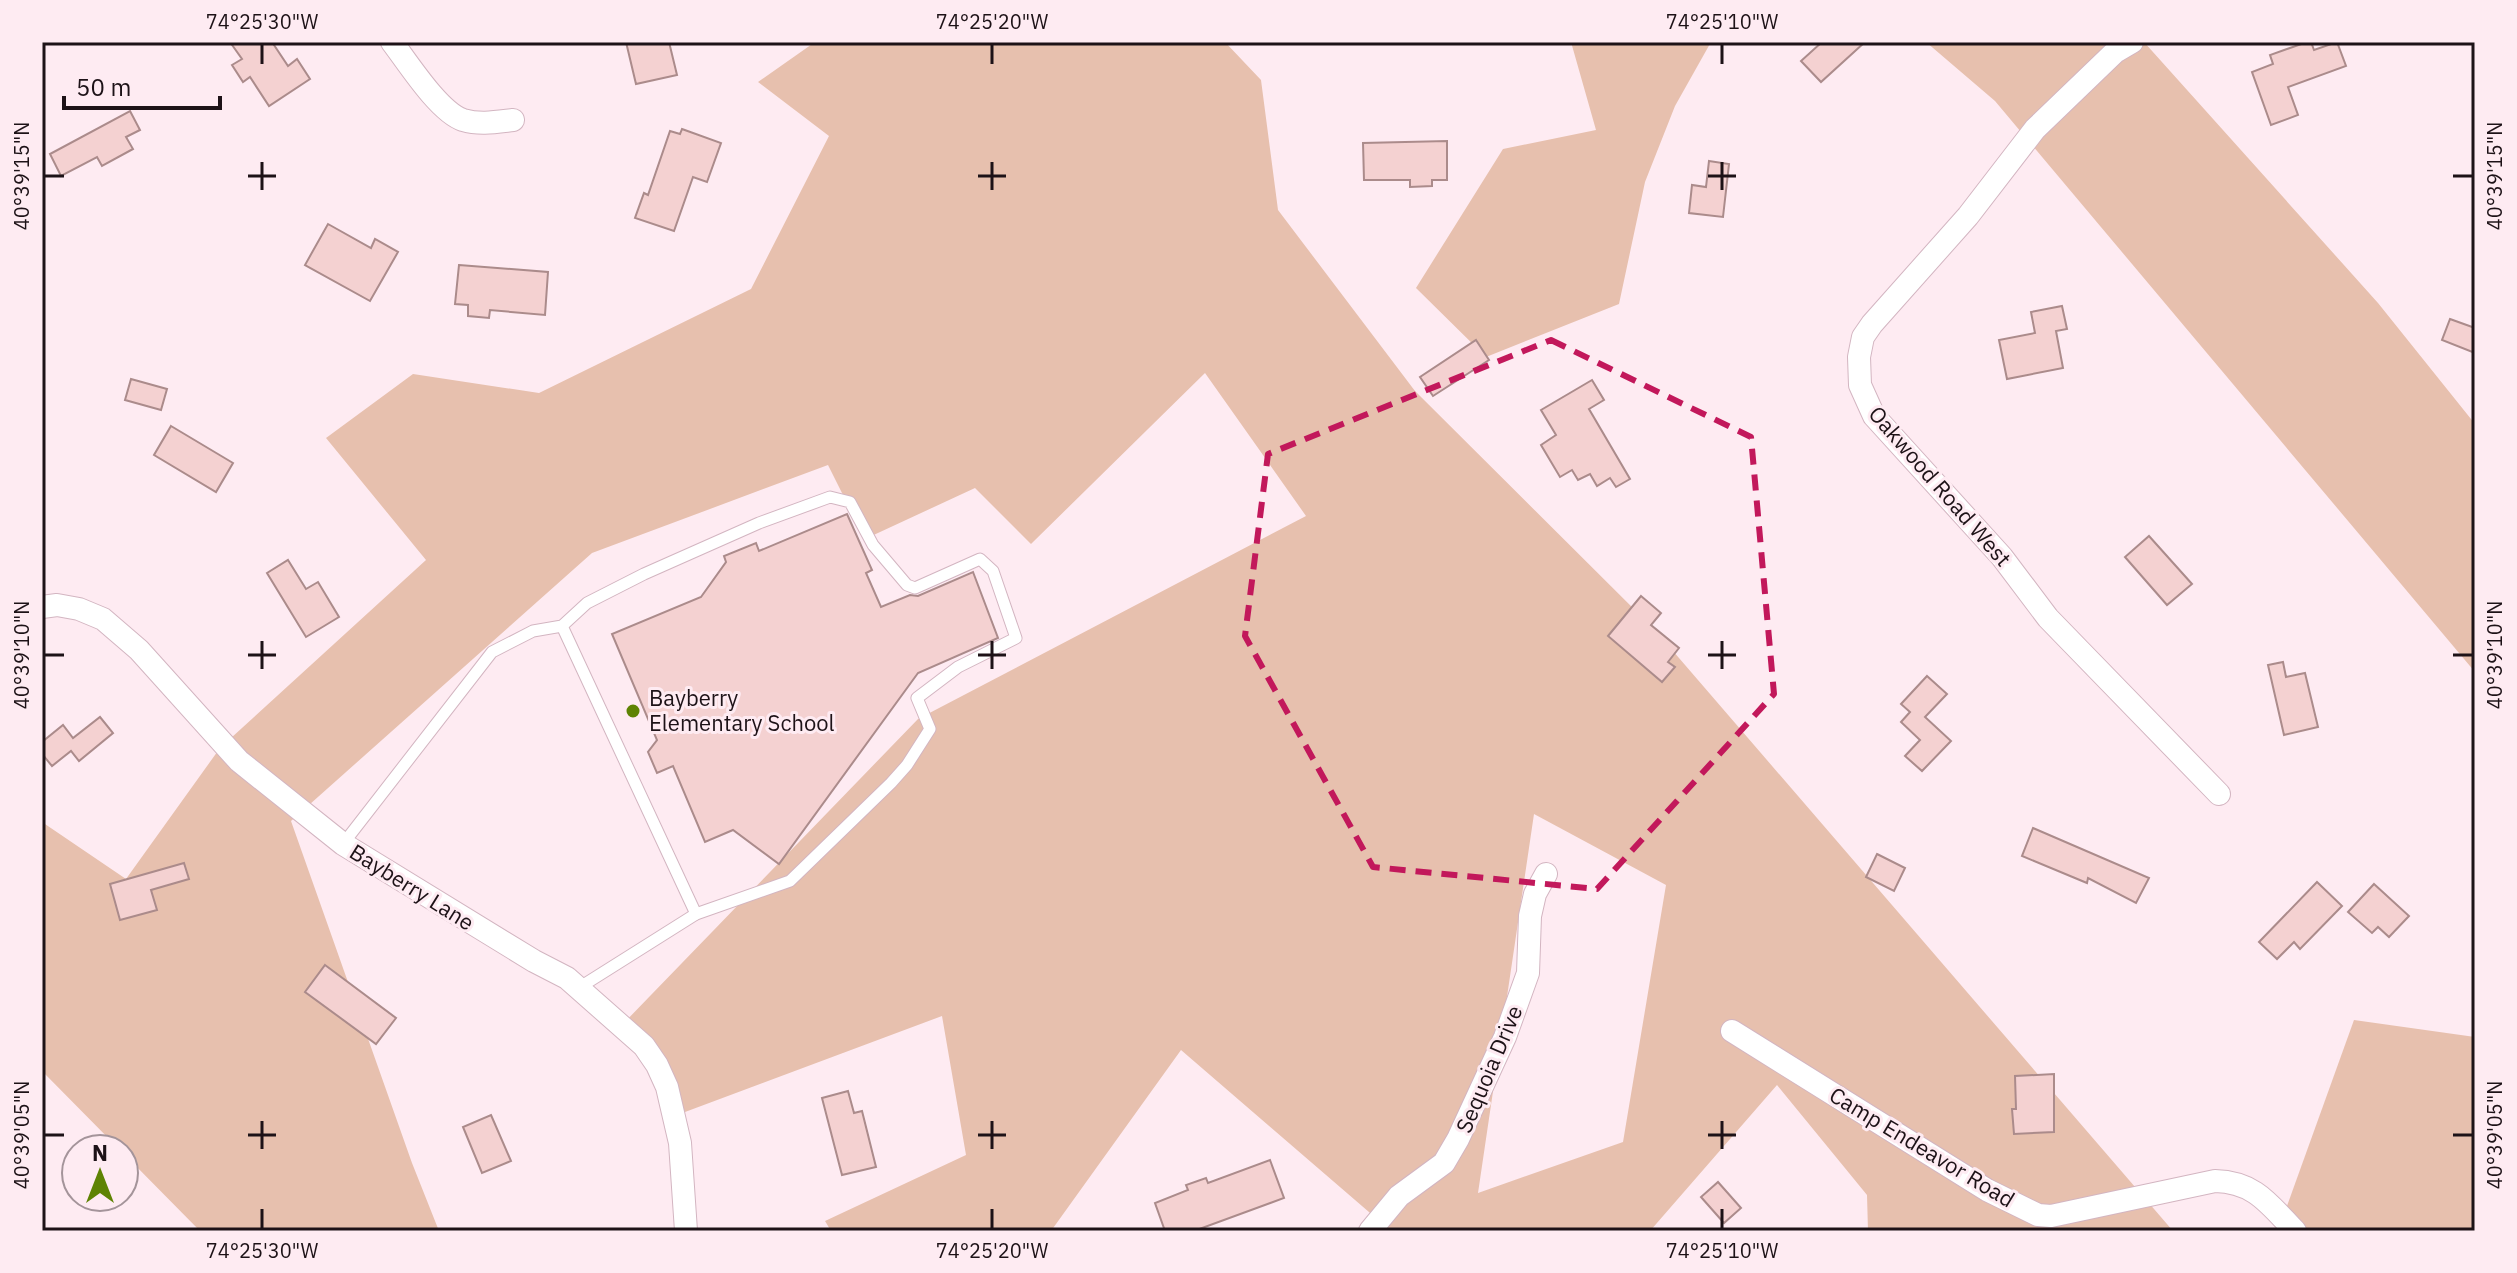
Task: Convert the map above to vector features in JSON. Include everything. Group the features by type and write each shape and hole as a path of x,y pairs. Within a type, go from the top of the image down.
{"street":[{"path":"392,42 437,100 460,119 486,124 513,120"},
{"name":"Oakwood Road West","path":"2118,45 2035,129 1968,216 1872,324 1863,337 1859,357 1860,385 1874,416 2002,557 2048,618 2219,794"},
{"name":"Bayberry Lane","path":"42,607 57,605 79,609 103,619 139,650 239,761 343,844 567,978 644,1046 667,1087 680,1143 686,1231"},
{"name":"Sequoia Drive","path":"1370,1231 1399,1196 1444,1163 1458,1139 1505,1037 1528,973 1530,916 1535,894 1546,874"},
{"name":"Camp Endeavor Road","path":"1732,1031 1987,1190 2038,1215 2051,1216 2215,1181 2229,1181 2252,1189 2295,1231"}],"lane":[{"path":"343,844 492,652 533,631 562,626 587,603 759,523 830,497 850,502 873,545 907,585 915,588 980,559 993,571 1016,638 958,667 917,698 930,729 907,765 790,881 696,914 577,989"},
{"path":"562,626 696,914"}],"highlighted area":[{"path":"1551,340 1751,437 1774,694 1597,889 1373,867 1245,636 1268,454"}],"shaded area":[{"path":"815,42 1225,42 1261,80 1278,210 1415,391 1654,629 2173,1231 1868,1231 1867,1195 1777,1085 1650,1231 1391,1231 1181,1050 1051,1231 831,1231 825,1221 966,1155 942,1016 677,1115 621,1026 918,719 1306,516 1205,373 1031,544 975,488 865,539 828,465 592,553 291,821 439,1231 200,1231 140,1170 140,1133 103,1133 42,1071 42,822 126,879 220,748 426,560 326,438 413,374 539,393 751,289 829,136 758,82","holes":["1534,814 1666,885 1623,1142 1478,1193"]},
{"path":"1571,42 1711,42 1675,106 1645,182 1619,304 1486,357 1416,288 1503,149 1596,130"},
{"path":"1926,42 2144,42 2378,303 2475,424 2475,672 1995,101"},
{"path":"2354,1020 2475,1037 2475,1231 2278,1231"}],"building":[{"path":"230,42 272,42 288,66 297,59 310,79 269,106 250,77 243,82 232,65 242,59"},
{"path":"626,42 669,42 677,75 636,84"},
{"path":"1822,42 1865,42 1821,82 1801,61"},
{"path":"2311,42 2314,50 2337,42 2346,66 2288,87 2298,115 2271,125 2252,72 2273,64 2270,55"},
{"path":"130,111 140,130 126,137 133,149 102,166 97,157 61,176 50,154"},
{"path":"682,129 721,143 707,182 693,177 674,231 635,218 644,193 648,195 670,131 680,134"},
{"path":"1447,141 1447,180 1432,180 1432,186 1410,187 1410,180 1364,180 1363,143"},
{"path":"1709,161 1729,164 1723,217 1689,213 1692,185 1706,187"},
{"path":"328,224 371,248 375,239 398,252 370,301 305,265"},
{"path":"459,265 548,272 545,315 490,310 489,318 468,316 468,305 455,304"},
{"path":"2062,306 2067,329 2056,331 2063,368 2007,379 1999,340 2035,333 2031,312"},
{"path":"2450,319 2475,328 2475,353 2442,340"},
{"path":"1476,340 1489,360 1433,396 1420,377"},
{"path":"131,379 167,389 161,410 125,400"},
{"path":"1592,380 1604,400 1589,409 1630,479 1616,487 1610,478 1597,486 1590,474 1578,480 1572,470 1560,477 1541,445 1556,435 1541,410"},
{"path":"171,426 233,463 216,492 154,455"},
{"path":"847,514 872,570 866,573 881,607 910,595 918,596 973,572 998,638 918,673 779,864 733,830 705,842 673,766 657,773 648,752 657,740 612,634 701,597 726,562 724,556 756,543 759,551"},
{"path":"2149,536 2192,584 2167,605 2125,557"},
{"path":"288,560 306,589 318,582 339,617 306,637 267,573"},
{"path":"1641,596 1661,613 1651,625 1679,648 1668,662 1675,667 1662,682 1608,636"},
{"path":"2283,662 2286,677 2305,673 2318,727 2284,735 2268,665"},
{"path":"1927,676 1947,694 1925,717 1951,741 1922,771 1905,756 1920,740 1901,722 1910,712 1901,704"},
{"path":"100,717 113,733 79,761 71,751 52,766 42,754 42,742 63,725 73,738"},
{"path":"2033,828 2149,878 2136,903 2088,878 2087,883 2022,856"},
{"path":"1877,854 1905,868 1894,891 1866,877"},
{"path":"184,863 189,879 151,890 157,910 120,920 110,884"},
{"path":"2317,882 2342,906 2300,949 2294,942 2277,959 2259,942"},
{"path":"2374,884 2409,916 2389,937 2378,927 2372,933 2348,912"},
{"path":"325,965 396,1018 376,1044 305,992"},
{"path":"2054,1074 2054,1132 2014,1134 2012,1109 2016,1109 2015,1076"},
{"path":"848,1091 854,1113 862,1111 876,1167 842,1175 822,1098"},
{"path":"491,1115 511,1161 482,1173 463,1127"},
{"path":"1270,1160 1284,1198 1194,1231 1165,1231 1155,1203 1188,1190 1186,1185 1206,1178 1208,1183"},
{"path":"1718,1182 1741,1208 1724,1223 1701,1197"}],"place":[{"name":"Bayberry Elementary School","path":"633,711"}]}
